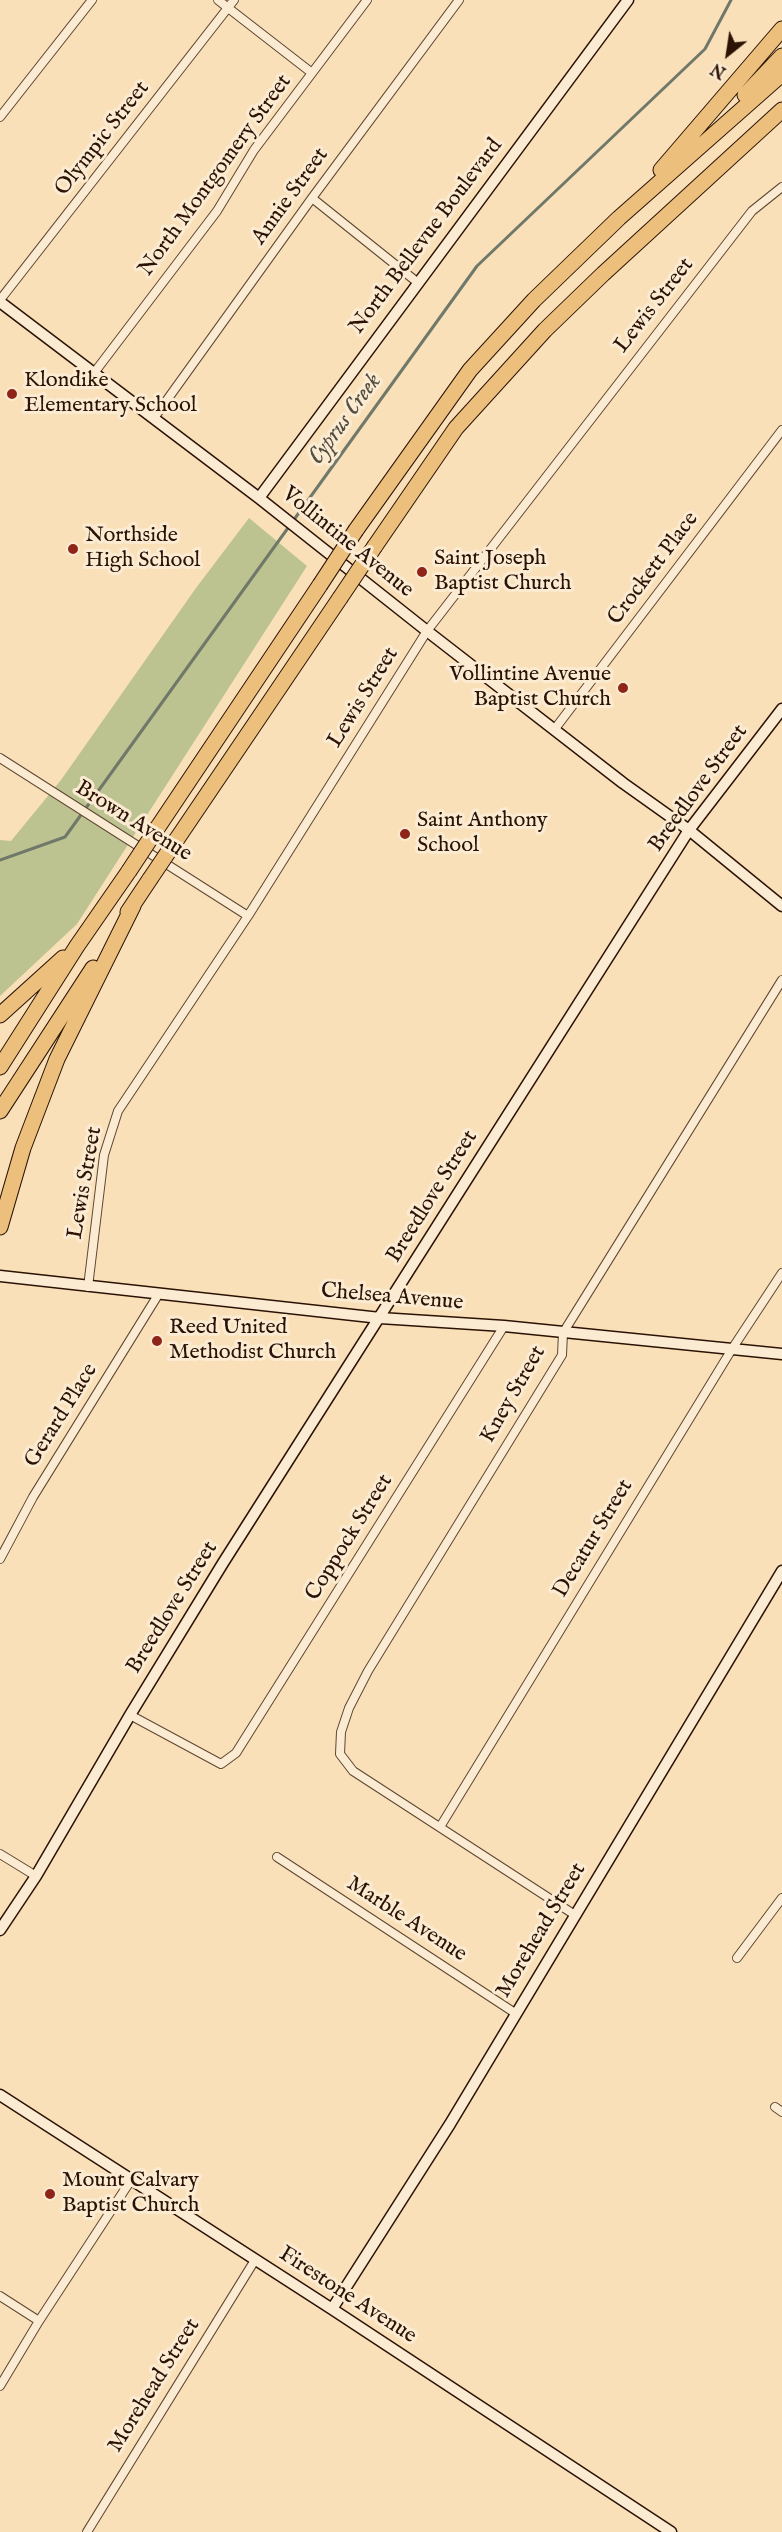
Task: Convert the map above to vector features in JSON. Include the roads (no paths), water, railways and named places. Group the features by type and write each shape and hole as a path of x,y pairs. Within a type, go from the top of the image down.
{"highway":[{"path":"619,218 782,28"},
{"path":"645,195 782,56"},
{"path":"0,1067 77,946 356,530 470,370 534,300 619,218 782,74"},
{"path":"0,1112 150,879 456,428 545,330 603,273 782,110"},
{"path":"0,1227 23,1148 57,1059 133,906"},
{"path":"0,1015 77,946"}],"street":[{"path":"0,117 92,0"},
{"path":"218,0 312,73"},
{"name":"Olympic Street","path":"0,301 234,0"},
{"name":"North Montgomery Street","path":"94,374 217,211 254,150 367,0"},
{"name":"Annie Street","path":"154,418 312,198 459,0"},
{"name":"North Bellevue Boulevard","path":"259,498 624,2"},
{"name":"Lewis Street","path":"88,1287 104,1155 118,1111 248,916 427,631 752,212 782,187"},
{"path":"312,198 417,282"},
{"name":"Vollintine Avenue","path":"0,301 275,510 554,730 689,830 782,906"},
{"name":"Crockett Place","path":"554,730 782,430"},
{"name":"Breedlove Street","path":"0,1930 36,1876 130,1715 223,1563 689,830 782,709"},
{"name":"Brown Avenue","path":"0,758 248,916"},
{"name":"Kney Street","path":"440,1827 353,1771 340,1754 341,1732 349,1708 368,1671 562,1355 563,1333 782,980"},
{"name":"Decatur Street","path":"440,1827 732,1349 782,1273"},
{"name":"Chelsea Avenue","path":"0,1276 380,1318 504,1326 782,1354"},
{"name":"Gerard Place","path":"0,1559 33,1497 158,1294"},
{"name":"Coppock Street","path":"130,1715 221,1764 236,1753 504,1326"},
{"name":"Morehead Street","path":"332,2309 450,2124 782,1571"},
{"path":"440,1827 575,1915"},
{"path":"0,1854 36,1876"},
{"name":"Marble Avenue","path":"276,1857 515,2013"},
{"path":"737,1958 782,1898"},
{"name":"Firestone Avenue","path":"0,2095 332,2309 671,2532"},
{"path":"0,2386 39,2321 131,2180"},
{"name":"Morehead Street","path":"87,2532 255,2260"},
{"path":"0,2296 39,2321"}],"waterway":[{"name":"Cyprus Creek","path":"0,860 65,837 477,266 705,49 731,0"}],"place":[{"name":"Klondike Elementary School","path":"12,394"},
{"name":"Northside High School","path":"73,549"},
{"name":"Saint Joseph Baptist Church","path":"422,572"},
{"name":"Vollintine Avenue Baptist Church","path":"623,688"},
{"name":"Saint Anthony School","path":"405,834"},
{"name":"Reed United Methodist Church","path":"157,1341"},
{"name":"Mount Calvary Baptist Church","path":"50,2194"}]}
